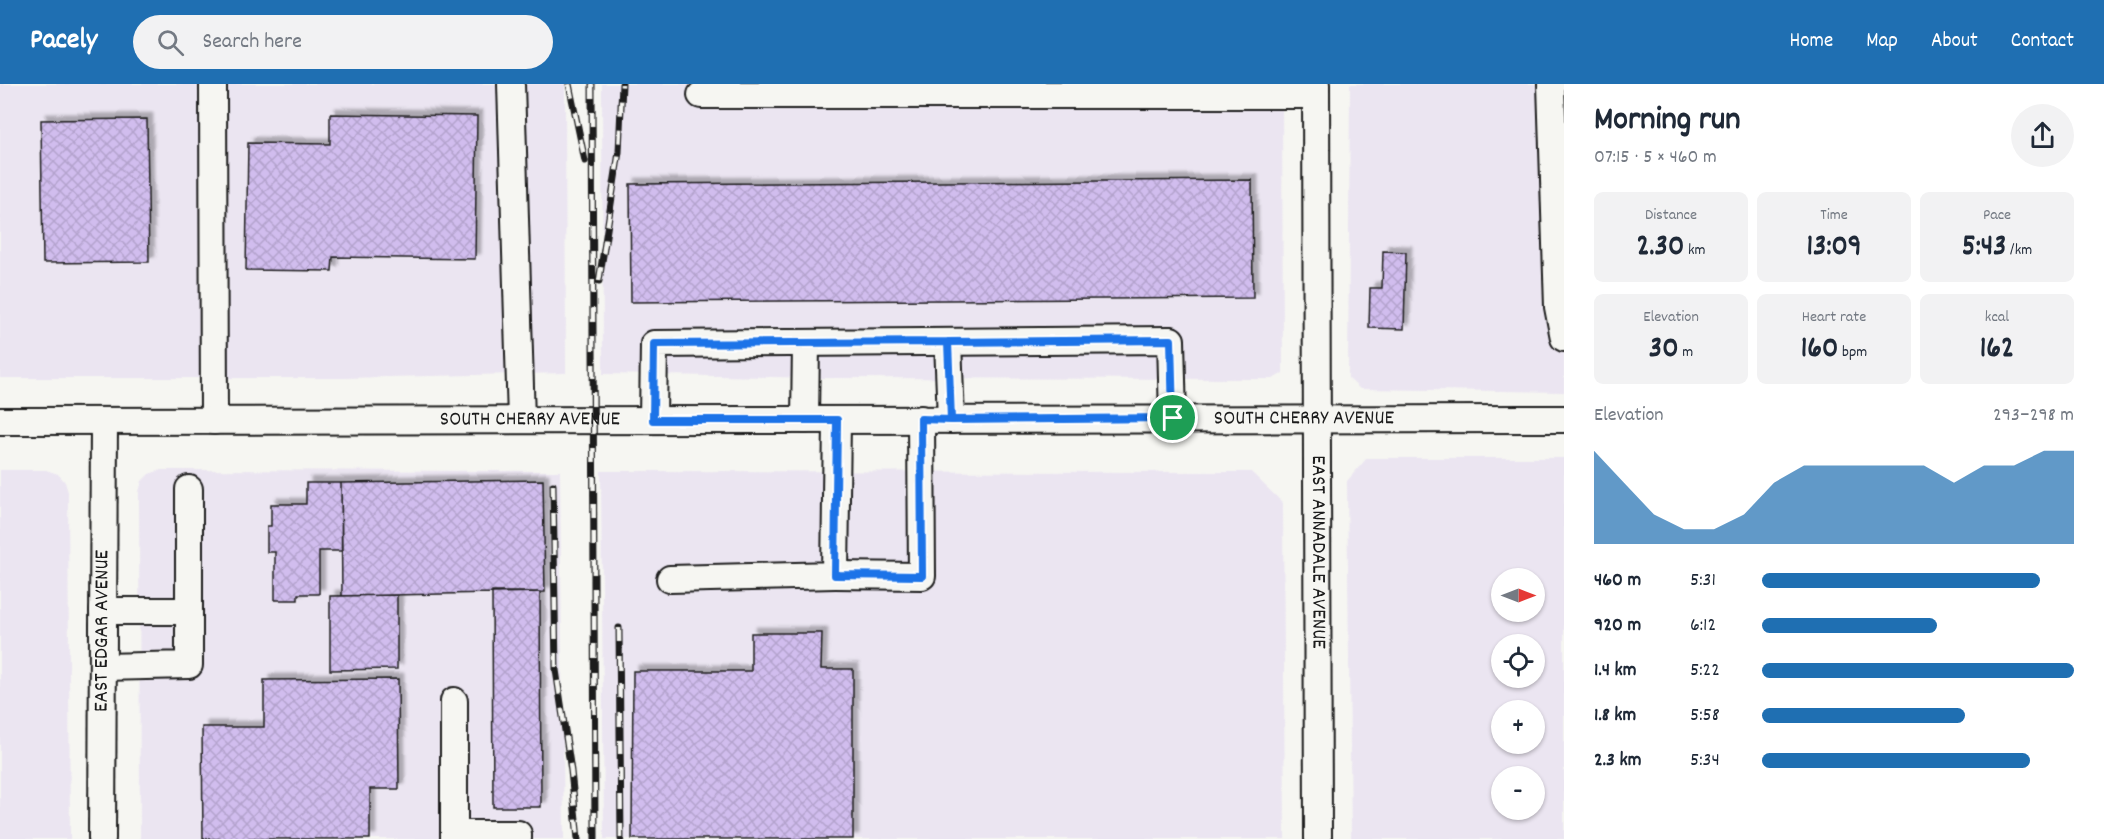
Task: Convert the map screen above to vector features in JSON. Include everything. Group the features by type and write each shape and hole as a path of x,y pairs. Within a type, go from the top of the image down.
{"street":[{"path":"213,84 214,421"},
{"path":"511,84 521,420"},
{"path":"1551,84 1558,307 1564,338"},
{"path":"701,95 1316,89"},
{"name":"EAST ANNADALE AVENUE","path":"1316,89 1318,839"},
{"path":"653,420 654,344 1171,340 1173,418"},
{"path":"948,342 951,420"},
{"path":"805,420 806,343"},
{"name":"SOUTH CHERRY AVENUE","path":"0,421 1564,418"},
{"path":"670,579 835,575 922,576 921,419"},
{"path":"835,575 837,420"},
{"name":"EAST EDGAR AVENUE","path":"102,839 104,421"},
{"path":"103,667 189,664 189,489"},
{"path":"103,611 189,611"},
{"path":"454,701 454,836 518,834 518,839"}],"shaded area":[{"path":"0,84 565,84 566,373 345,378 0,378"},
{"path":"602,84 1282,84 1283,373 1273,379 824,378 603,374"},
{"path":"1350,84 1564,84 1564,392 1360,389 1348,378"},
{"path":"1367,458 1564,458 1564,839 1351,839 1347,481"},
{"path":"0,470 46,470 58,474 65,482 68,492 70,839 0,839"},
{"path":"161,470 560,471 564,839 140,839 139,492 142,481 149,474"},
{"path":"601,471 1251,472 1283,503 1285,839 604,839"}],"building":[{"path":"330,114 477,116 475,259 333,257 332,271 246,270 248,143 330,144"},
{"path":"147,119 149,262 43,263 41,120"},
{"path":"1252,180 1253,298 631,302 630,184"},
{"path":"1383,251 1406,252 1404,329 1369,328 1370,288 1382,288"},
{"path":"543,480 545,592 342,596 341,483"},
{"path":"306,483 341,483 342,551 319,551 319,594 298,594 298,600 275,600 275,552 267,552 267,526 271,526 271,504 306,504"},
{"path":"492,592 540,592 541,807 493,807"},
{"path":"397,595 397,669 330,670 330,596"},
{"path":"751,633 822,633 821,669 853,669 853,839 632,839 633,671 751,671"},
{"path":"398,679 399,789 370,789 370,839 203,839 202,727 264,727 264,680"}],"railway":[{"path":"569,84 585,161"},
{"path":"592,84 595,839"},
{"path":"599,281 619,152 622,84"},
{"path":"553,485 556,670 571,771 578,839"},
{"path":"619,628 621,839"}],"route":[{"path":"1173,418 951,420 948,342 654,344 653,420 837,420 835,575 922,576 921,419 951,420 948,342 1171,340 1173,418"}]}
